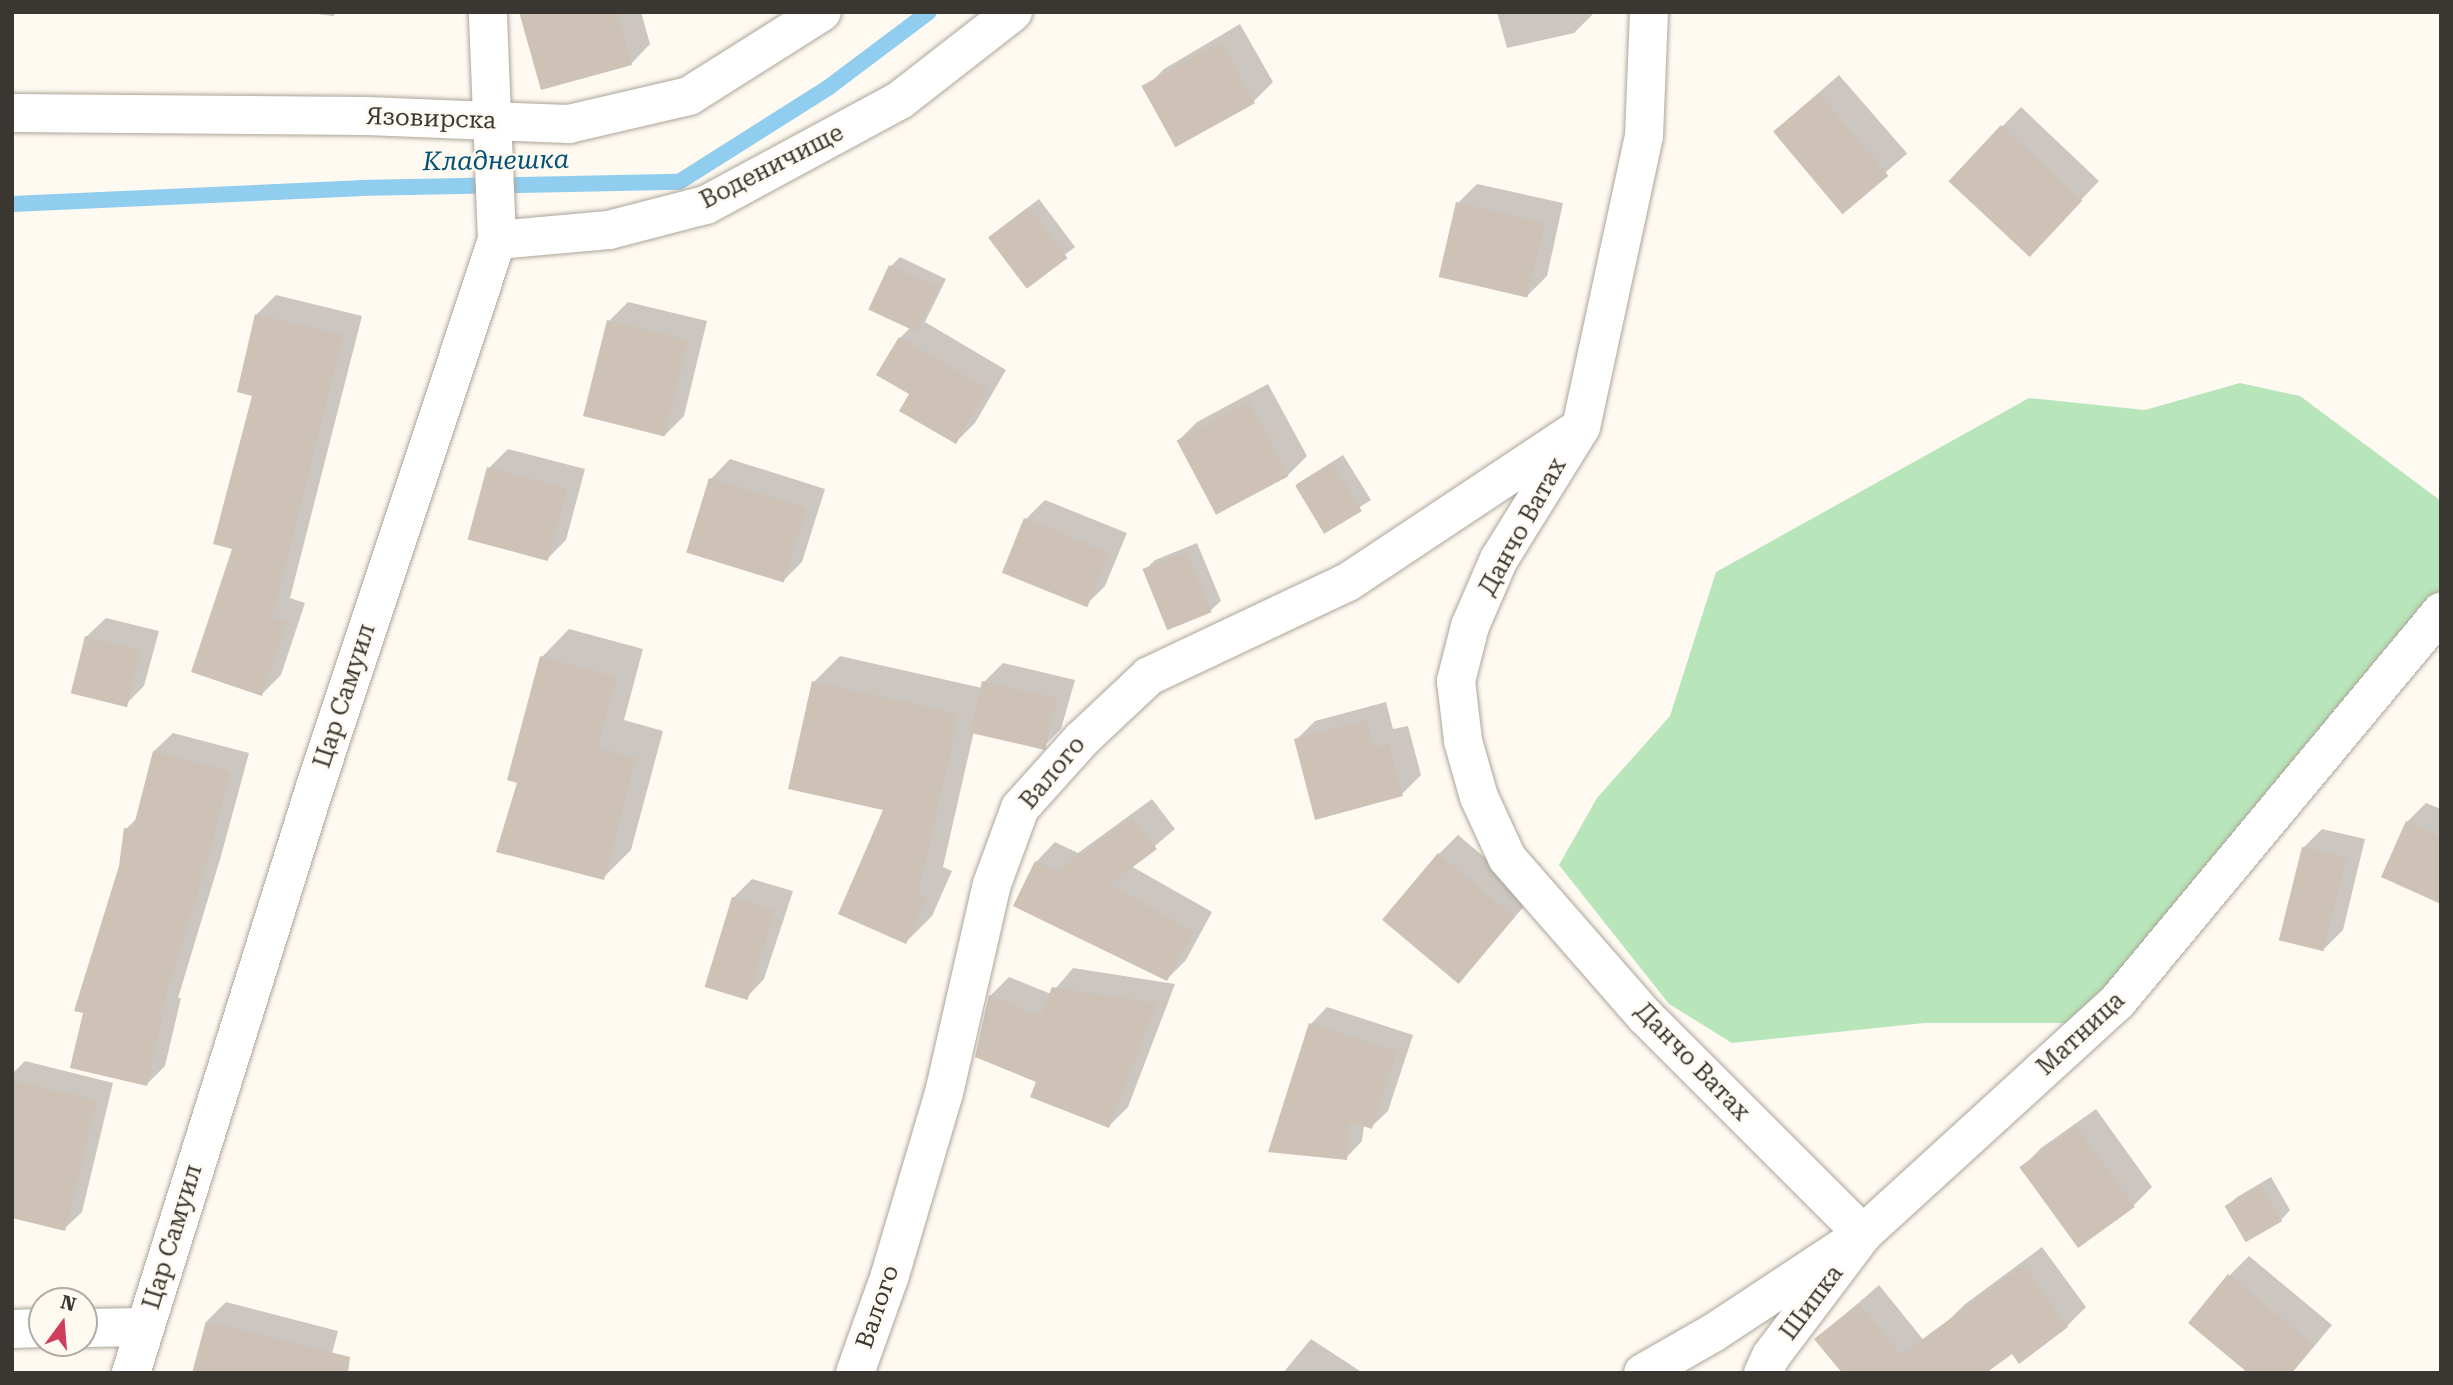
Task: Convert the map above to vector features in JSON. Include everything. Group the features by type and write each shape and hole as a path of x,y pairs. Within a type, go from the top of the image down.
{"street":[{"name":"Цар Самуил","path":"131,1373 315,787 497,240 488,12"},
{"name":"Язовирска","path":"12,113 367,116 569,124 689,96 822,12"},
{"name":"Воденичище","path":"497,240 609,230 706,205 900,100 1013,12"},
{"name":"Данчо Ватах","path":"1649,12 1644,136 1581,427 1499,559 1470,626 1456,681 1462,741 1479,797 1507,858 1645,1016 1863,1234"},
{"name":"Валого","path":"855,1373 890,1275 944,1093 992,884 1020,808 1082,738 1149,676 1348,582 1581,427"},
{"name":"Матница","path":"1643,1373 1713,1333 1863,1234 2118,1001 2441,612"},
{"name":"Шипка","path":"1763,1373 1771,1356 1863,1234"},
{"path":"98,1328 145,1328"}],"green space":[{"path":"2240,383 2300,396 2441,501 2441,591 2259,824 2071,1023 1924,1023 1732,1043 1669,1004 1559,865 1597,798 1670,716 1716,572 2029,398 2145,410"}],"building":[{"path":"519,12 617,12 632,65 541,90"},
{"path":"1221,42 1255,103 1175,147 1141,86"},
{"path":"1819,93 1888,176 1842,214 1773,132"},
{"path":"2001,125 2082,201 2030,257 1948,181"},
{"path":"1456,202 1545,222 1527,297 1439,277"},
{"path":"1029,207 1068,258 1027,289 988,238"},
{"path":"889,265 938,288 917,332 868,309"},
{"path":"255,314 344,335 272,617 287,622 262,696 191,672 232,549 213,544 252,396 237,392"},
{"path":"607,320 689,340 665,436 583,416"},
{"path":"899,337 988,389 956,444 899,411 909,394 876,375"},
{"path":"1249,402 1288,476 1216,515 1177,440"},
{"path":"1333,463 1362,511 1324,534 1295,486"},
{"path":"487,467 567,488 548,561 468,539"},
{"path":"709,478 807,508 784,582 686,553"},
{"path":"1024,518 1109,552 1087,607 1002,573"},
{"path":"1187,551 1212,612 1167,630 1142,569"},
{"path":"85,636 141,650 127,707 71,693"},
{"path":"540,656 617,677 598,747 636,759 604,880 496,852 517,783 507,780"},
{"path":"812,681 959,714 918,894 927,897 906,944 838,914 883,810 788,789"},
{"path":"982,681 1057,698 1045,750 970,733"},
{"path":"1367,720 1374,747 1389,744 1403,796 1315,820 1294,739"},
{"path":"153,751 231,771 203,876 160,1016 163,1017 147,1086 70,1068 83,1013 74,1011 119,866 124,828 133,829"},
{"path":"1132,817 1157,849 1110,884 1194,932 1167,981 1013,906 1035,861 1057,871"},
{"path":"2406,821 2441,837 2441,904 2381,877"},
{"path":"2302,847 2347,858 2323,951 2279,940"},
{"path":"1438,853 1515,917 1459,984 1382,920"},
{"path":"732,897 775,910 748,1000 705,987"},
{"path":"1052,987 1157,1003 1109,1128 1030,1097 1036,1082 975,1057 989,995 1040,1016"},
{"path":"1309,1023 1397,1051 1372,1129 1350,1122 1347,1160 1268,1152"},
{"path":"12,1080 97,1100 65,1231 12,1218"},
{"path":"2076,1126 2135,1207 2078,1248 2019,1167"},
{"path":"2261,1185 2282,1221 2246,1242 2225,1206"},
{"path":"2023,1265 2068,1327 2019,1364 2012,1354 1986,1373 1842,1373 1814,1339 1859,1303 1901,1355"},
{"path":"2228,1274 2314,1345 2291,1373 2248,1373 2188,1323"},
{"path":"206,1321 350,1357 348,1373 192,1373"}],"waterway":[{"name":"Кладнешка","path":"12,204 359,188 679,182 829,87 929,12"}]}
